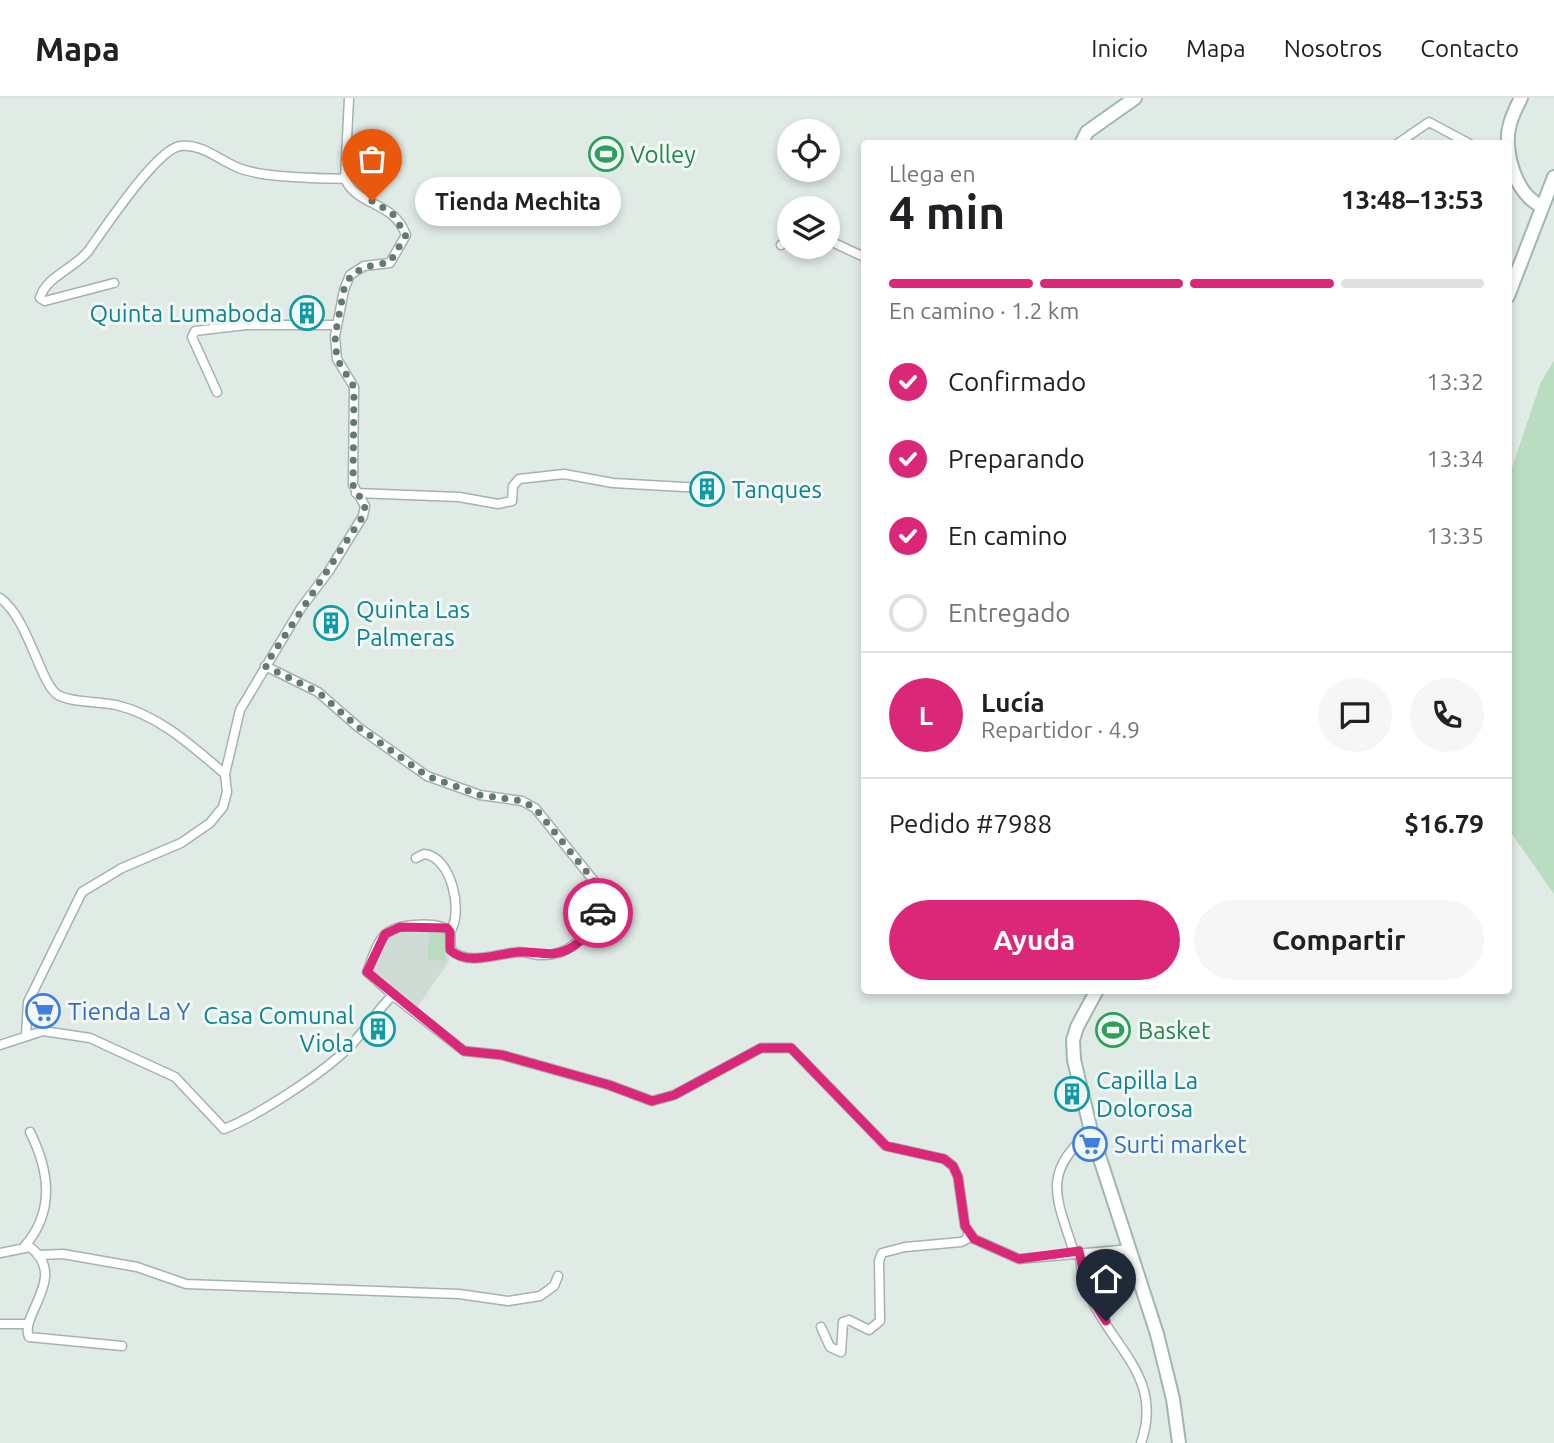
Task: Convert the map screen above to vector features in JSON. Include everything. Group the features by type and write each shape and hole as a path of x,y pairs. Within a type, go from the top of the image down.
{"street":[{"path":"345,179 349,98"},
{"path":"1083,140 1087,132 1135,98"},
{"path":"1509,140 1509,124 1521,98"},
{"path":"1403,140 1429,122 1463,140"},
{"path":"26,1035 28,1002 82,892 201,831 223,807 227,792 225,774 240,710 300,608 355,531 365,506 356,493 352,465 355,434 354,387 335,351 337,325 344,289 351,275 365,267 390,262 406,235 392,213 361,197 345,179 241,169 196,148 180,146 170,150 141,179 87,252 45,287 40,298 45,301 52,300 114,282"},
{"path":"1512,156 1525,196 1542,206"},
{"path":"1512,285 1554,177"},
{"path":"840,246 861,256"},
{"path":"217,392 192,337 195,331 246,325 337,325"},
{"path":"356,493 459,497 498,504 512,501 513,486 519,479 564,474 613,483 702,488"},
{"path":"0,598 28,636 51,689 59,696 118,706 153,719 225,774"},
{"path":"265,666 318,692 358,727 427,776 480,795 522,801 535,808 595,879 605,900 585,935 572,948 556,954 521,952 476,958 461,957 450,950 450,932 458,921 458,912 447,872 435,857 424,854 416,858"},
{"path":"450,932 441,926 427,926 400,927 385,934 367,972 464,1051 515,1058 609,1085 652,1101 674,1095 761,1048 791,1048 886,1146 944,1159 953,1166 958,1177 967,1239 961,1242 905,1247 882,1254 879,1261 880,1321 869,1330 846,1320 841,1352 830,1347 821,1327"},
{"path":"1095,994 1073,1040 1074,1060 1091,1130 1131,1249 1173,1398 1179,1443"},
{"path":"0,1045 43,1031 90,1038 175,1077 224,1129 247,1118 324,1070 350,1047 381,1006 395,997"},
{"path":"1091,1130 1071,1148 1057,1172 1055,1185 1088,1293 1135,1369 1148,1399 1149,1418 1141,1443"},
{"path":"24,1247 43,1221 47,1196 46,1168 30,1132"},
{"path":"968,1233 994,1249 1019,1259 1131,1249"},
{"path":"0,1253 24,1247 33,1249 38,1255 44,1288 27,1324 27,1332 34,1339 122,1346"},
{"path":"38,1255 63,1254 137,1267 199,1285 459,1294 509,1301 540,1296 554,1286 558,1276"},
{"path":"0,1324 27,1324"}],"shaded area":[{"path":"399,929 447,930 449,961 417,1008 369,972 387,934"}],"green space":[{"path":"567,184 587,187 583,218 563,215"},
{"path":"1554,361 1554,894 1512,834 1512,467 1541,382"},
{"path":"429,931 446,932 445,961 428,960"}],"way so far":[{"path":"372,201 392,213 406,235 393,260 386,264 365,267 351,275 344,289 335,336 337,359 354,387 353,485 365,506 363,516 330,571 300,608 265,666 318,692 358,727 427,776 480,795 522,801 535,808 603,892 605,900 598,913"}],"place":[{"name":"Volley","path":"606,154"},
{"name":"Tienda Mechita","path":"372,201"},
{"name":"Quinta Lumaboda","path":"307,313"},
{"name":"Tanques","path":"707,489"},
{"name":"Quinta Las Palmeras","path":"331,623"},
{"name":"Tienda La Y","path":"43,1011"},
{"name":"Casa Comunal Viola","path":"378,1029"},
{"name":"Basket","path":"1113,1030"},
{"name":"Capilla La Dolorosa","path":"1072,1094"},
{"name":"Surti market","path":"1090,1144"}],"route":[{"path":"598,913 590,929 572,948 556,954 521,952 476,958 461,957 450,950 450,932 447,928 400,927 385,934 367,972 464,1051 502,1055 609,1085 652,1101 666,1099 761,1048 791,1048 801,1055 874,1137 886,1146 944,1159 953,1166 958,1177 962,1218 968,1233 974,1239 1019,1259 1079,1251 1088,1293 1106,1321"}]}
